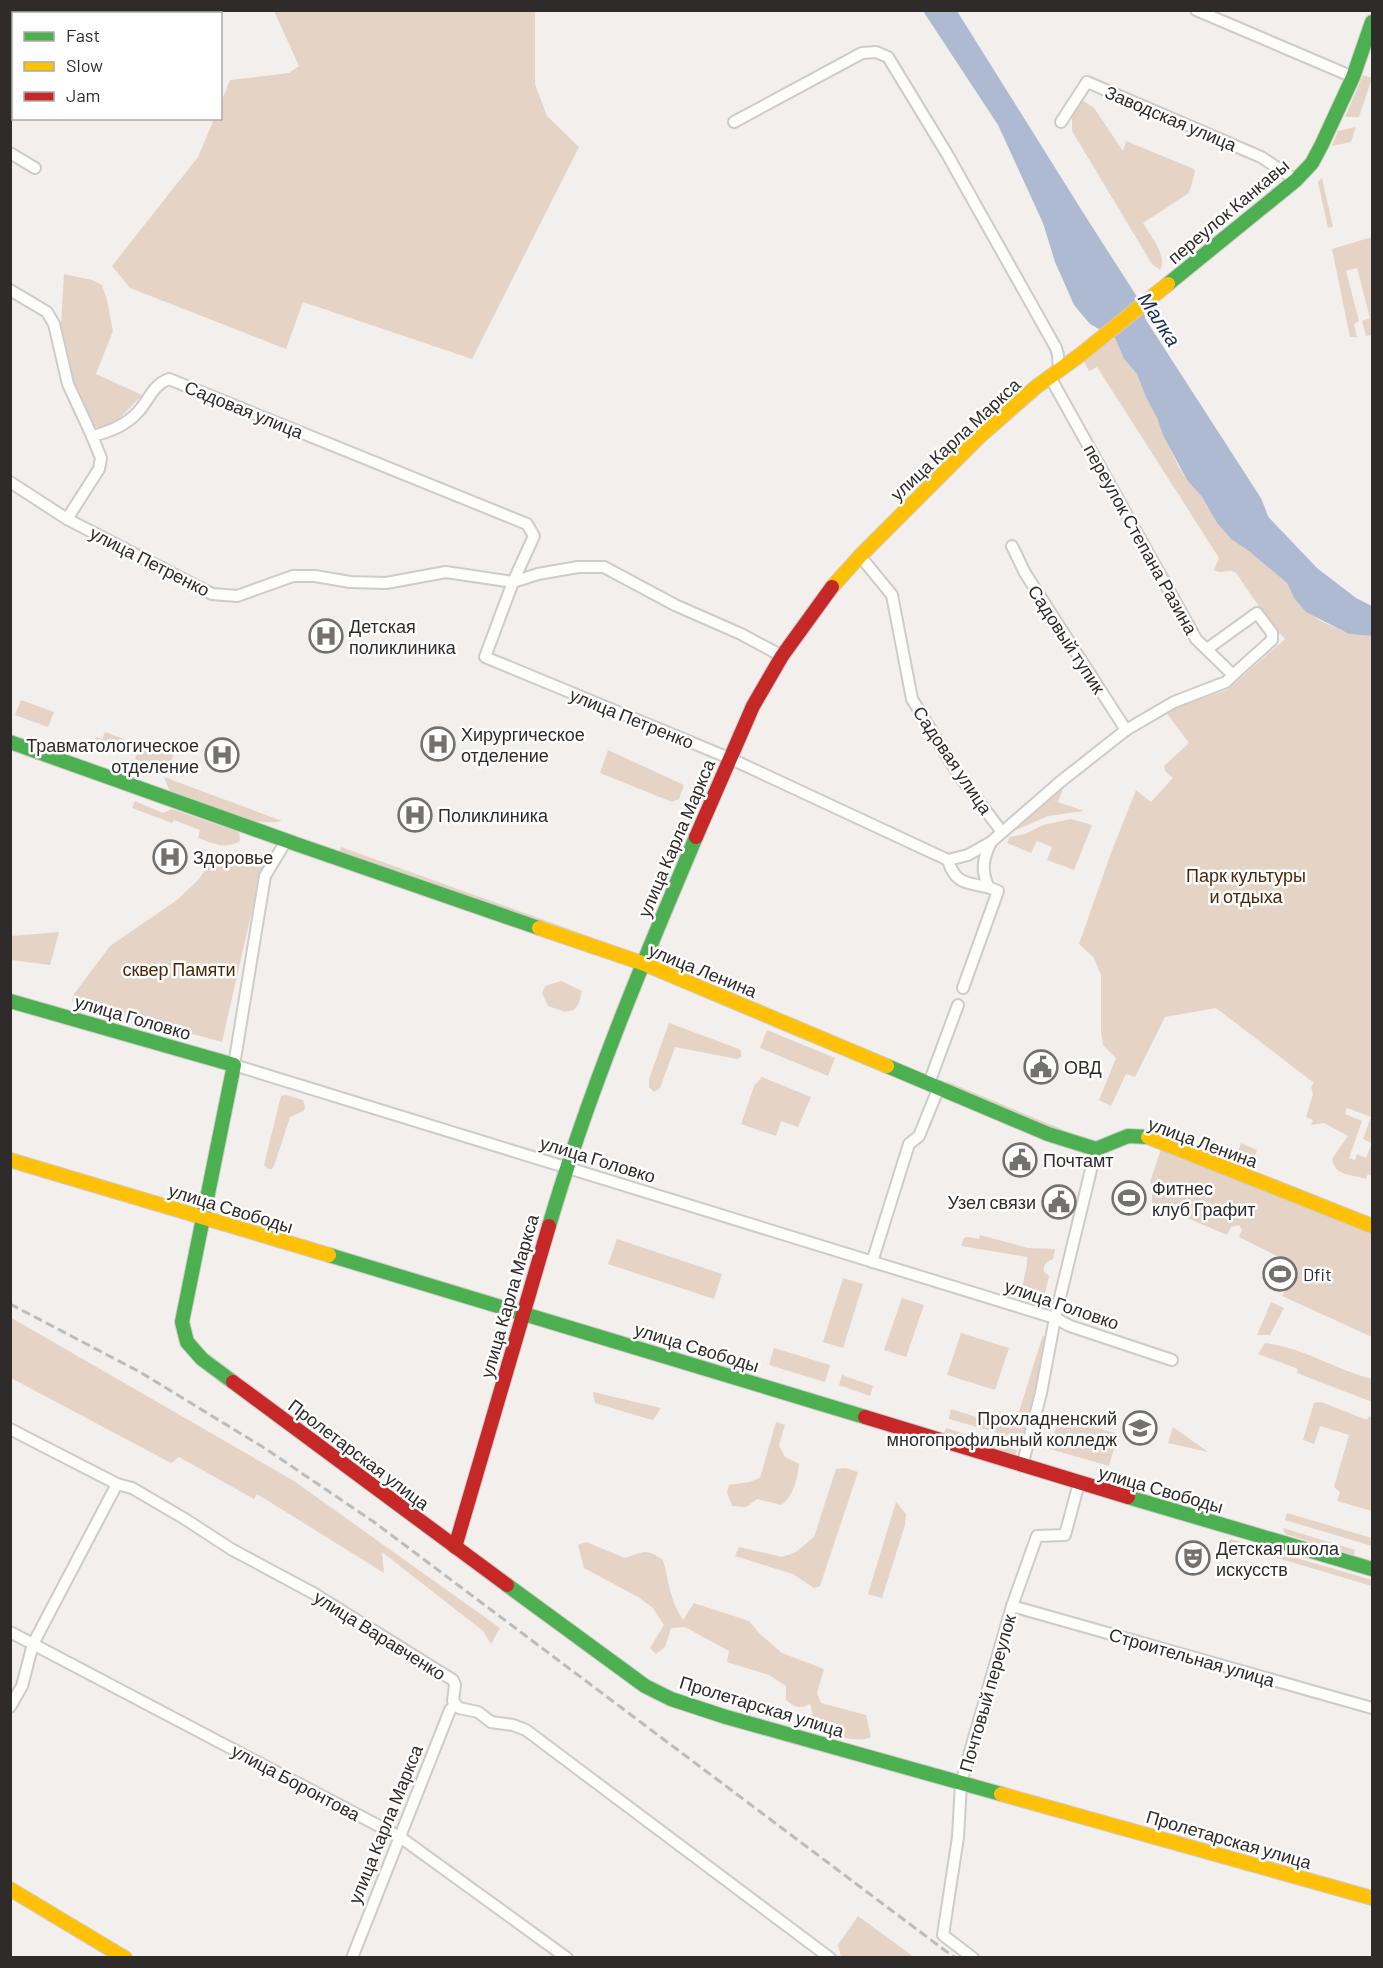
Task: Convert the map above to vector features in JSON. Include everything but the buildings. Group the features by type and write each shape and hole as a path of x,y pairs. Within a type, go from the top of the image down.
{"street":[{"path":"1196,10 1353,77"},
{"name":"переулок Канкавы","path":"1080,355 1296,180 1312,163 1353,77 1372,22"},
{"name":"переулок Степана Разина","path":"734,122 862,53 876,52 888,57 947,154 1056,348 1058,355 1054,374 1196,639 1233,675"},
{"name":"Заводская улица","path":"1060,122 1087,82 1262,157 1296,180"},
{"path":"10,153 35,168"},
{"path":"10,290 47,312 54,324 68,384 101,458 99,469 67,519"},
{"name":"улица Карла Маркса","path":"455,1547 566,1168 642,963 753,706 782,656 825,595 860,556 979,437 1080,355"},
{"name":"Садовая улица","path":"92,436 111,432 137,413 160,382 169,379 511,516 526,524 534,536"},
{"name":"улица Петренко","path":"10,482 67,519 212,594 237,596 293,576 315,576 350,582 386,582 446,572 513,582"},
{"name":"улица Петренко","path":"534,536 513,582 485,657 729,758 948,861"},
{"name":"Садовый тупик","path":"1012,546 1025,573 1126,730"},
{"name":"Садовая улица","path":"860,556 892,595 912,699 958,774 1002,832"},
{"path":"513,582 558,570 603,567 675,605 741,634 782,656"},
{"path":"993,888 970,885 960,880 953,874 948,861 969,855 991,842 1126,730 1174,702 1226,682 1272,640 1272,633 1257,613 1206,649"},
{"name":"улица Ленина","path":"10,742 286,841 642,963 1081,1146 1096,1149 1128,1136 1148,1137 1372,1226"},
{"path":"204,1219 234,1065 265,876 286,841"},
{"path":"991,842 983,863 985,878 993,888"},
{"path":"963,988 993,888"},
{"name":"улица Головко","path":"10,1001 234,1065 1055,1318 1070,1326 1172,1360"},
{"path":"872,1262 909,1144 919,1136 958,1005"},
{"path":"1022,1466 1041,1393 1055,1318 1096,1149"},
{"name":"улица Свободы","path":"10,1160 523,1313 1079,1484 1372,1569"},
{"name":"Пролетарская улица","path":"204,1219 182,1322 187,1342 202,1359 645,1686 671,1699 726,1717 1372,1898"},
{"name":"улица Варавченко","path":"10,1429 117,1484 132,1488 231,1549 313,1593 453,1680 455,1706"},
{"path":"10,1707 22,1686 33,1644 117,1484"},
{"name":"Почтовый переулок","path":"973,1958 943,1935 958,1837 961,1783 1012,1606 1037,1536 1065,1535 1079,1484"},
{"name":"Строительная улица","path":"1012,1606 1372,1708"},
{"name":"улица Боронтова","path":"10,1632 400,1837 567,1958"},
{"path":"455,1706 465,1711 478,1712 491,1722 513,1725 526,1730 830,1958"},
{"name":"улица Карла Маркса","path":"352,1958 450,1710 455,1706"},
{"path":"10,1889 125,1958"}],"green space":[{"path":"274,11 535,11 535,84 547,116 579,147 472,359 303,302 286,349 130,288 112,266 198,157 214,120 222,120 222,100 230,80 289,73 299,66"},
{"path":"1363,75 1372,78 1359,117 1345,117"},
{"path":"1082,100 1094,108 1123,151 1126,141 1194,169 1189,193 1143,223 1160,252 1162,264 1160,270 1152,264 1072,131 1072,116"},
{"path":"1356,127 1351,142 1332,146 1338,131"},
{"path":"1322,178 1333,227 1328,228 1318,182"},
{"path":"1372,237 1372,335 1366,336 1362,321 1370,318 1357,268 1346,271 1359,321 1354,324 1357,337 1350,337 1332,249"},
{"path":"64,274 92,280 102,285 107,300 113,331 96,374 142,395 115,423 100,428 94,426 74,387 61,324"},
{"name":"Парк культуры и отдыха","path":"1115,338 1124,359 1137,374 1178,466 1202,497 1217,523 1231,539 1287,583 1294,598 1319,620 1349,634 1372,636 1372,1143 1372,1176 1368,1174 1366,1179 1340,1172 1334,1165 1332,1159 1348,1136 1324,1123 1311,1125 1313,1120 1306,1117 1313,1094 1311,1087 1314,1083 1216,1008 1165,1017 1135,1077 1126,1074 1111,1106 1099,1100 1116,1058 1103,1045 1101,975 1094,958 1079,944 1136,790 1151,802 1173,778 1165,771 1164,766 1189,743 1165,711 1227,690 1285,639 1271,624 1236,573 1214,570 1219,558 1097,367 1089,371 1083,360","holes":["1347,1108 1371,1117 1363,1139 1372,1143 1366,1158 1357,1154 1355,1160 1349,1158 1362,1121 1345,1114"]},
{"path":"21,700 54,712 48,727 15,715"},
{"path":"105,732 124,739 119,754 93,745 96,737 102,739"},
{"path":"168,742 177,746 167,772 135,759 141,744 164,753"},
{"path":"608,750 684,785 679,799 672,802 600,773"},
{"path":"164,777 282,821 254,821 210,808 170,792"},
{"path":"1060,786 1063,788 1058,802 1084,811 1048,816 1014,831 1009,829"},
{"path":"135,801 163,813 172,809 239,832 240,841 224,845 198,838 200,830 174,820 172,823 132,808"},
{"path":"1071,819 1092,825 1074,870 1047,860 1052,847 1037,841 1031,853 1007,843 1010,837 1025,834 1043,825"},
{"path":"341,847 633,952 337,858"},
{"name":"сквер Памяти","path":"218,852 267,855 259,880 222,1042 72,1001 74,994 110,946 177,900 198,880"},
{"path":"59,932 50,965 11,960 11,936"},
{"path":"561,981 582,991 579,1003 574,1010 565,1012 548,1006 542,993 545,986"},
{"path":"669,1023 739,1049 741,1057 737,1059 675,1047 660,1088 654,1092 649,1087 649,1079"},
{"path":"767,1030 835,1058 828,1076 760,1048"},
{"path":"762,1077 811,1097 798,1127 781,1121 776,1136 741,1124 754,1086"},
{"path":"946,1081 1102,1146 1096,1147 944,1087"},
{"path":"286,1095 303,1100 305,1107 304,1111 290,1117 274,1166 268,1169 264,1165 281,1096"},
{"path":"1241,1143 1257,1150 1252,1162 1236,1156"},
{"path":"1161,1149 1372,1233 1372,1337 1282,1296 1297,1266 1239,1237 1242,1230 1239,1225 1231,1227 1227,1235 1152,1203 1150,1182"},
{"path":"980,1235 1028,1248 1055,1249 1053,1259 1044,1267 1044,1272 1049,1276 1043,1302 1022,1295 1027,1257 961,1246 964,1238 979,1239"},
{"path":"617,1239 722,1274 714,1299 608,1264"},
{"path":"843,1278 863,1284 843,1348 823,1342"},
{"path":"902,1298 924,1305 906,1357 884,1350"},
{"path":"1271,1302 1284,1308 1270,1335 1257,1335"},
{"path":"10,1317 294,1481 500,1628 491,1644 483,1631 382,1552 384,1573 257,1494 254,1499 179,1457 171,1463 11,1378"},
{"path":"961,1333 1009,1348 995,1390 947,1375"},
{"path":"1043,1335 1046,1339 1039,1382 1024,1439 949,1419 951,1409 996,1423 999,1413 1017,1418"},
{"path":"1265,1343 1292,1349 1372,1379 1372,1402 1297,1373 1298,1369 1258,1354"},
{"path":"774,1348 830,1365 825,1382 769,1365"},
{"path":"842,1375 873,1386 870,1396 839,1385"},
{"path":"593,1392 661,1408 653,1420 595,1403"},
{"path":"1321,1402 1367,1420 1369,1416 1372,1418 1372,1511 1337,1501 1340,1492 1334,1487 1349,1435 1320,1426 1314,1444 1303,1440 1314,1403"},
{"path":"1059,1417 1118,1434 1109,1466 1050,1449"},
{"path":"776,1422 785,1425 779,1445 785,1457 799,1464 792,1492 781,1505 757,1499 746,1507 732,1506 727,1492 729,1485 760,1478"},
{"path":"1173,1427 1208,1452 1168,1443"},
{"path":"946,1428 1017,1450 1015,1455 944,1433"},
{"path":"846,1468 858,1472 820,1586 814,1588 793,1574 735,1556 739,1547 782,1557 796,1552 814,1537 836,1469"},
{"path":"896,1502 906,1514 905,1525 882,1598 868,1594"},
{"path":"1287,1513 1372,1538 1372,1546 1285,1520"},
{"path":"1283,1528 1355,1550 1354,1555 1285,1534"},
{"path":"1231,1539 1372,1580 1372,1586 1227,1543"},
{"path":"586,1542 625,1558 644,1552 663,1560 673,1598 683,1620 694,1603 749,1621 782,1653 824,1669 817,1693 821,1703 866,1715 871,1737 849,1738 811,1723 813,1714 810,1704 803,1707 792,1705 786,1700 786,1686 769,1675 727,1662 729,1651 685,1627 671,1628 665,1647 656,1654 650,1648 664,1625 653,1608 638,1597 584,1568 578,1545"},
{"path":"858,1916 914,1957 841,1957 838,1945"}],"water":[{"path":"923,11 957,11 1141,303 1145,317 1144,332 1254,502 1317,568 1356,598 1372,606 1372,636 1349,634 1306,612 1294,598 1287,583 1231,539 1217,523 1202,497 1187,480 1163,435 1137,374 1124,359 1115,338 1090,324 1074,305 1055,262 1043,223 998,125"}],"waterway":[{"name":"Малка","path":"1132,313 1254,502 1261,520"}],"railway":[{"path":"10,1304 140,1372 266,1449 374,1522 955,1958"}],"traffic: fast":[{"path":"1168,284 1296,180 1312,163 1353,77 1372,22"},
{"path":"10,742 539,928"},
{"path":"549,1226 598,1078 696,837"},
{"path":"10,1001 234,1065 182,1322 187,1342 202,1359 233,1382"},
{"path":"887,1066 1048,1134 1096,1149 1128,1136 1148,1137"},
{"path":"329,1255 865,1417"},
{"path":"1128,1497 1372,1569"},
{"path":"507,1585 645,1686 671,1699 726,1717 1001,1794"}],"traffic: slow":[{"path":"832,587 979,437 1036,387 1080,355 1168,284"},
{"path":"539,928 642,963 887,1066"},
{"path":"1148,1137 1372,1226"},
{"path":"10,1160 329,1255"},
{"path":"1001,1794 1372,1898"},
{"path":"10,1889 125,1958"}],"traffic: jam":[{"path":"696,837 753,706 782,656 832,587"},
{"path":"455,1547 549,1226"},
{"path":"233,1382 507,1585"},
{"path":"865,1417 1128,1497"}],"place":[{"name":"Детская поликлиника","path":"326,636"},
{"name":"Хирургическое отделение","path":"438,744"},
{"name":"Травматологическое отделение","path":"222,755"},
{"name":"Поликлиника","path":"415,815"},
{"name":"Здоровье","path":"170,857"},
{"name":"ОВД","path":"1041,1067"},
{"name":"Почтамт","path":"1020,1160"},
{"name":"Фитнес клуб Графит","path":"1129,1198"},
{"name":"Узел связи","path":"1059,1202"},
{"name":"Dfit","path":"1280,1274"},
{"name":"Прохладненский многопрофильный колледж","path":"1140,1428"},
{"name":"Детская школа искусств","path":"1193,1558"}]}
